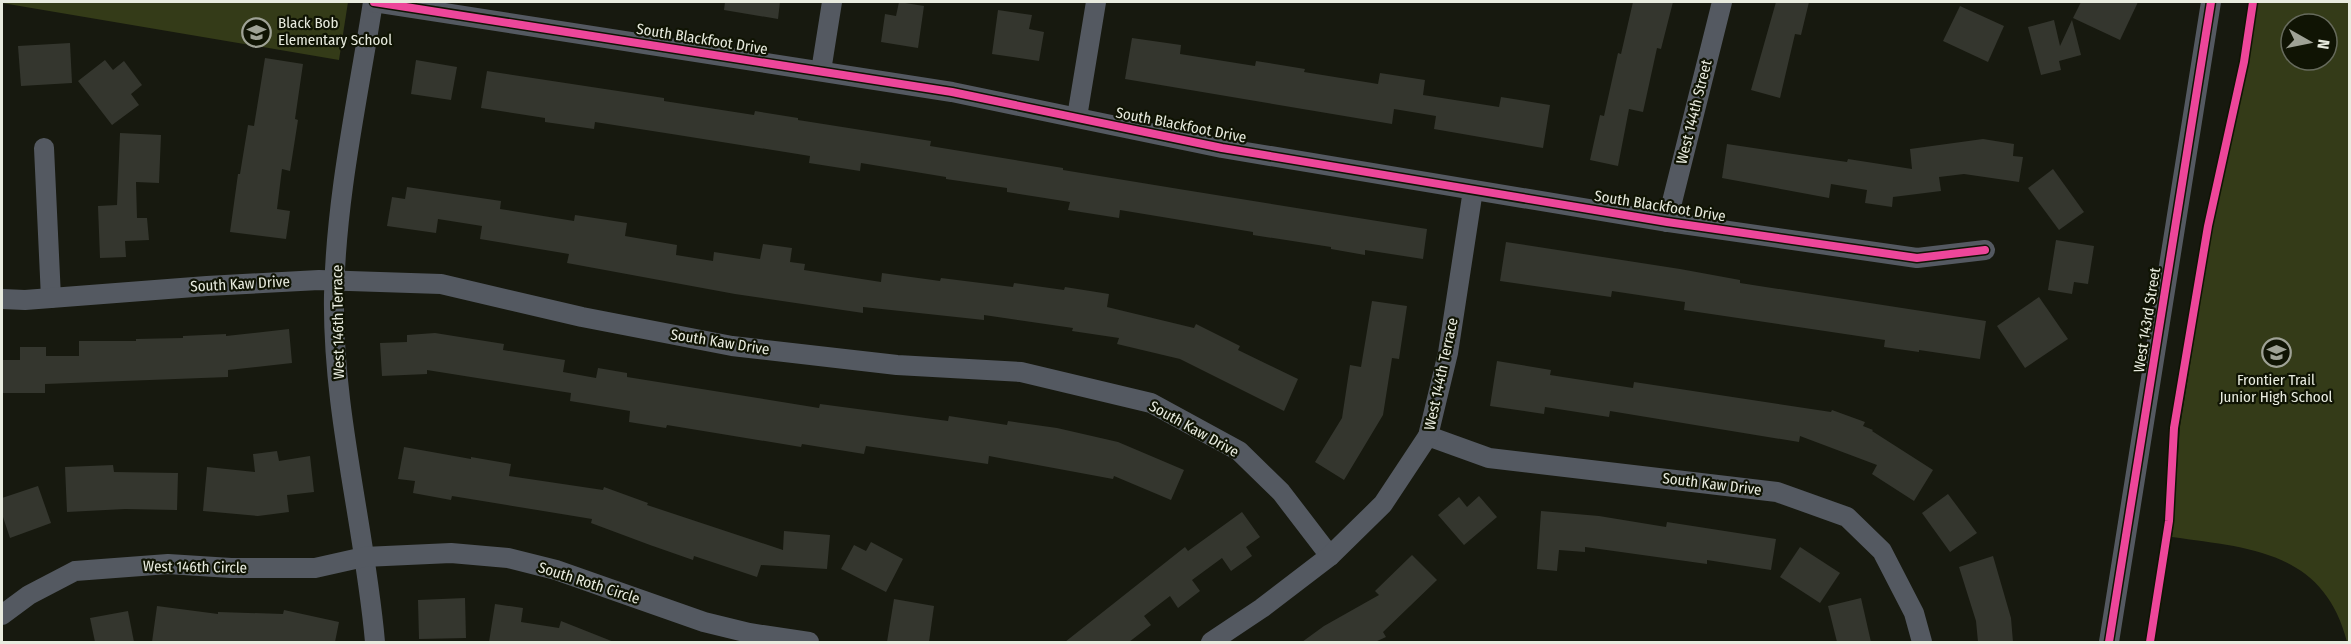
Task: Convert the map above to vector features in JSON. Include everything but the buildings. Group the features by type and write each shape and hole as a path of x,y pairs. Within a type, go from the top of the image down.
{"street":[{"name":"South Blackfoot Drive","path":"374,2 952,92 1222,148 1667,222 1917,258 1985,250"},
{"name":"West 146th Terrace","path":"374,2 339,217 335,280 339,386 375,642"},
{"path":"821,71 832,2"},
{"path":"1077,117 1096,2"},
{"name":"West 144th Street","path":"1667,222 1722,2"},
{"name":"West 143rd Street","path":"2109,642 2211,2"},
{"path":"44,148 51,298"},
{"name":"West 144th Terrace","path":"1212,642 1262,608 1330,556 1383,504 1428,436 1448,353 1473,190"},
{"name":"South Kaw Drive","path":"2,299 335,280 441,284 582,317 732,346 897,365 1021,372 1151,403 1239,451 1281,492 1330,556"},
{"name":"South Kaw Drive","path":"1428,436 1489,458 1777,492 1847,517 1882,551 1914,613 1922,642"},
{"name":"South Roth Circle","path":"364,557 451,553 508,558 556,570 704,621 749,633 809,642"},
{"name":"West 146th Circle","path":"2,615 29,595 75,571 168,564 231,568 315,568 364,557"}],"green space":[{"name":"Black Bob Elementary School","path":"2,2 348,2 339,60"},
{"name":"Frontier Trail Junior High School","path":"2257,2 2349,2 2349,642 2347,642 2336,612 2321,589 2302,572 2256,551 2172,537 2180,427 2211,234 2248,63"}],"cycle path":[{"path":"374,2 952,92 1222,148 1667,222 1917,258 1985,250"},
{"path":"2109,642 2211,2"},
{"path":"2150,642 2169,521 2174,428 2208,226 2244,62 2253,2"}],"place":[{"name":"Black Bob Elementary School","path":"257,32"},
{"name":"Frontier Trail Junior High School","path":"2276,353"}]}
